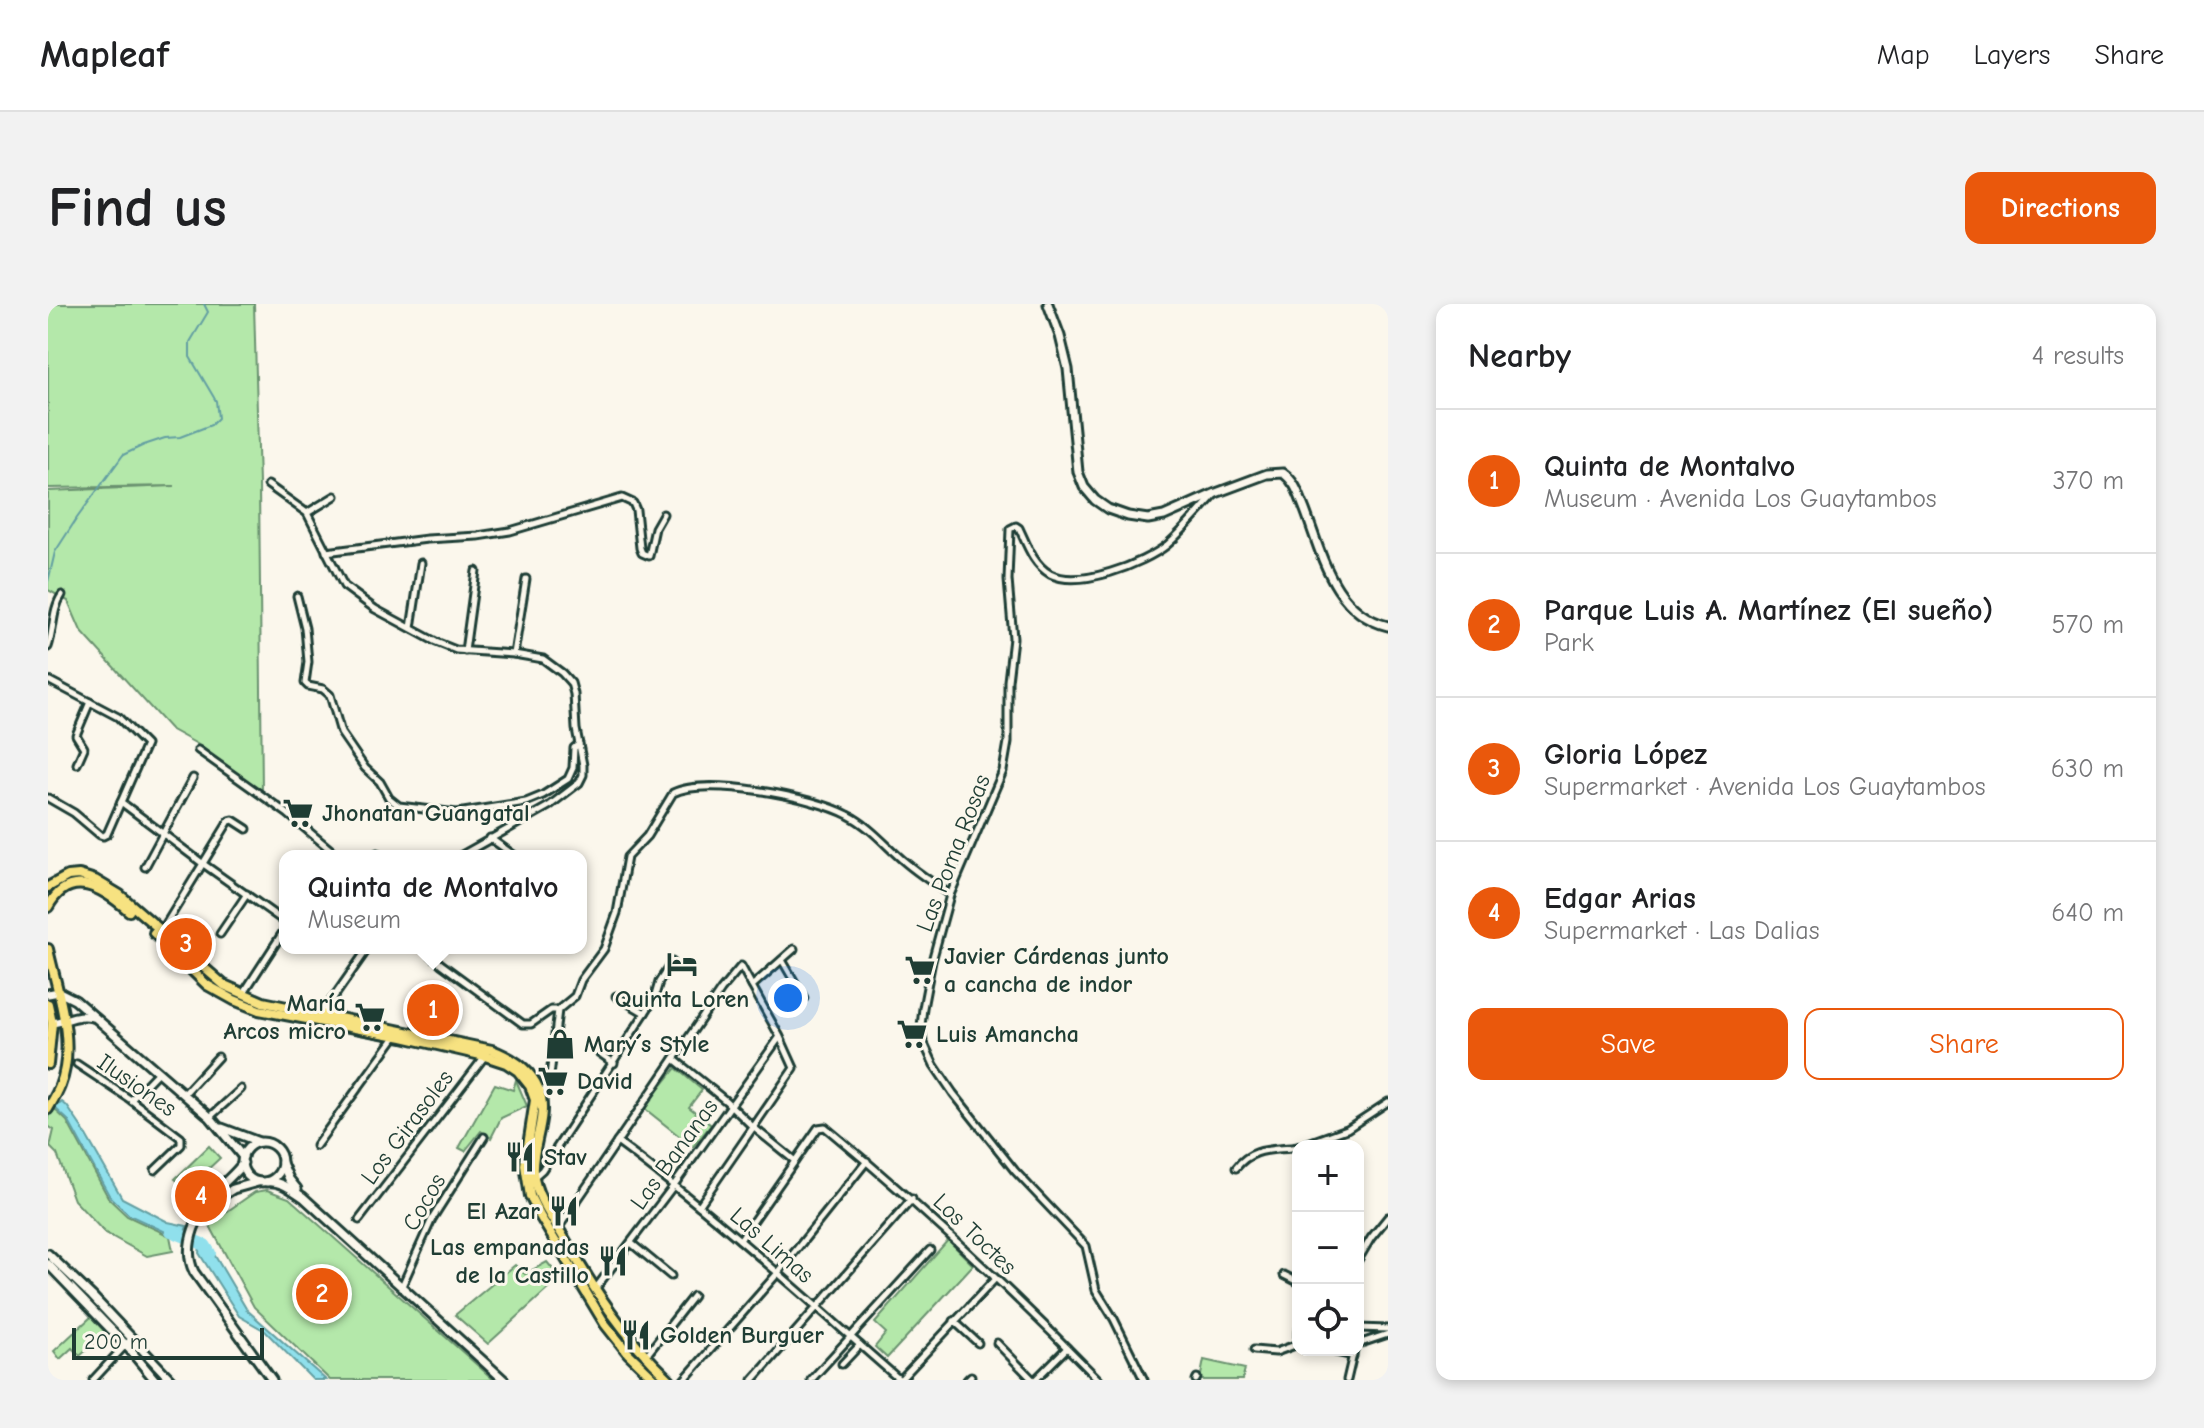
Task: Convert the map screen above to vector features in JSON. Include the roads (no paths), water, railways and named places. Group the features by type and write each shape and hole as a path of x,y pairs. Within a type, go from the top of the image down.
{"main road":[{"path":"1048,304 1068,369 1078,472 1084,487 1095,500 1108,509 1148,519 1164,516 1267,474 1283,473 1296,486 1336,588 1361,615 1388,626"},
{"path":"48,887 68,876 79,875 95,880 120,895 207,985 259,1010 492,1050 505,1055 520,1069 537,1093 541,1109 530,1196 590,1302 652,1379"},
{"path":"48,907 62,888 78,884 97,888 118,901 224,985 243,994 263,1002 485,1056 520,1069"},
{"path":"48,949 66,1021 61,1083 48,1109"},
{"path":"48,994 59,992 75,1000 210,1117 243,1160 247,1175 263,1182 278,1175 282,1163"},
{"path":"48,1004 52,1023 48,1064"},
{"path":"52,1023 79,1015 92,1017"},
{"path":"220,1127 274,1146 289,1179 303,1197"},
{"path":"262,1143 250,1147 206,1206 197,1221 190,1244 190,1260 194,1272 272,1380"},
{"path":"530,1178 594,1290 645,1357 670,1380"},
{"path":"206,1206 233,1189 263,1182 273,1181 289,1187 504,1380"},
{"path":"48,1254 92,1296 155,1380"},
{"path":"48,1264 85,1303 171,1380"},
{"path":"85,1303 92,1296"}],"street":[{"path":"268,485 307,513 338,576 352,593 375,609 447,648 543,659 571,683 583,765 579,783 549,806 470,850"},
{"name":"Las Poma Rosas","path":"1144,1380 1121,1331 1096,1290 1086,1246 1081,1238 1006,1160 947,1083 923,1041 921,1026 932,961 950,895 1003,771 1008,742 1008,681 1013,638 1008,580 1010,529 1019,528 1031,555 1050,573 1064,579 1081,579 1151,556 1189,524 1216,493"},
{"path":"307,513 335,496"},
{"path":"326,552 510,531 622,498 633,503 640,548 642,553 649,556 655,528 663,514"},
{"path":"411,628 421,563"},
{"path":"465,651 476,571"},
{"path":"514,654 526,579"},
{"path":"48,647 57,603 62,595"},
{"path":"297,596 305,628 308,662 305,683 330,695 341,733 365,768 399,806 457,813 494,809 535,799 568,779 573,768 574,748 579,744"},
{"path":"48,625 53,630"},
{"path":"48,680 118,717 145,743 107,834 100,835 74,813 48,798"},
{"path":"77,764 84,748 76,735 90,702"},
{"path":"198,750 288,814 331,850"},
{"path":"145,867 193,778"},
{"path":"430,954 523,1024 534,1023 551,1010 558,1010 575,996 581,980 610,936 627,857 647,836 666,801 680,789 710,786 752,791 833,808 864,825 905,862 950,895"},
{"path":"121,802 279,918"},
{"path":"159,934 229,821 233,820 247,829"},
{"path":"490,838 507,850"},
{"path":"220,934 247,894"},
{"path":"243,994 279,938"},
{"path":"752,986 794,949"},
{"path":"322,1014 364,954"},
{"path":"782,960 804,998"},
{"path":"530,1178 542,1170 614,1063 654,999 659,982 672,962"},
{"path":"558,1228 721,990 741,966 794,1068 699,1206"},
{"path":"616,996 645,1013"},
{"path":"537,1093 549,1084 558,1010"},
{"path":"316,1146 401,1035"},
{"name":"Las Bananas","path":"594,1290 780,1037"},
{"path":"591,1047 614,1063"},
{"name":"Los Girasoles","path":"359,1220 485,1056"},
{"path":"183,1095 218,1057"},
{"path":"674,1059 795,1161 740,1240"},
{"name":"Ilusiones","path":"77,1064 181,1138 181,1145 155,1170"},
{"path":"131,1100 157,1073"},
{"path":"210,1117 241,1089"},
{"path":"1316,1140 1347,1129 1388,1102"},
{"name":"Los Toctes","path":"795,1161 818,1128 825,1127 912,1199 1099,1380"},
{"name":"Cocos","path":"402,1286 432,1219 484,1137"},
{"name":"Las Limas","path":"617,1142 740,1240 900,1380"},
{"path":"1236,1168 1248,1156 1292,1147"},
{"path":"684,1380 777,1274 867,1161"},
{"path":"753,1380 912,1199"},
{"path":"1364,1250 1388,1217"},
{"path":"631,1243 671,1276"},
{"path":"811,1380 930,1250"},
{"path":"1284,1275 1292,1279"},
{"path":"900,1380 995,1279"},
{"path":"645,1357 693,1296"},
{"path":"954,1321 978,1343"},
{"path":"1364,1329 1388,1332"},
{"path":"1364,1342 1388,1332"},
{"path":"93,1380 129,1342"},
{"path":"997,1343 1034,1380 1067,1348"},
{"path":"842,1364 860,1345"},
{"path":"1254,1350 1276,1352 1292,1345"},
{"path":"1347,1380 1352,1356"}],"water":[{"path":"62,1102 82,1128 122,1198 168,1222 187,1226 183,1238 129,1215 110,1197 68,1120 55,1108"},
{"path":"201,1240 208,1244 247,1310 326,1380 313,1380 265,1331 239,1316 199,1253"}],"waterway":[{"path":"48,582 55,552 123,455 144,445 180,437 211,425 218,418 216,401 190,357 190,342 208,312 204,304"},
{"path":"171,1231 205,1245 210,1253"}],"place":[{"name":"Jhonatan Guangatal","path":"298,813"},
{"name":"Gloria López","path":"186,944"},
{"name":"Quinta Loren","path":"682,964"},
{"name":"Javier Cárdenas junto a cancha de indor","path":"920,970"},
{"name":"Quinta de Montalvo","path":"433,1010"},
{"name":"María Arcos micro","path":"370,1017"},
{"name":"Luis Amancha","path":"912,1034"},
{"name":"Mary´s Style","path":"560,1044"},
{"name":"David","path":"553,1081"},
{"name":"Stav","path":"520,1157"},
{"name":"Edgar Arias","path":"201,1196"},
{"name":"El Azar","path":"564,1211"},
{"name":"Las empanadas de la Castillo","path":"613,1261"},
{"name":"Parque Luis A. Martínez (El sueño)","path":"322,1294"},
{"name":"Golden Burguer","path":"636,1335"}]}
